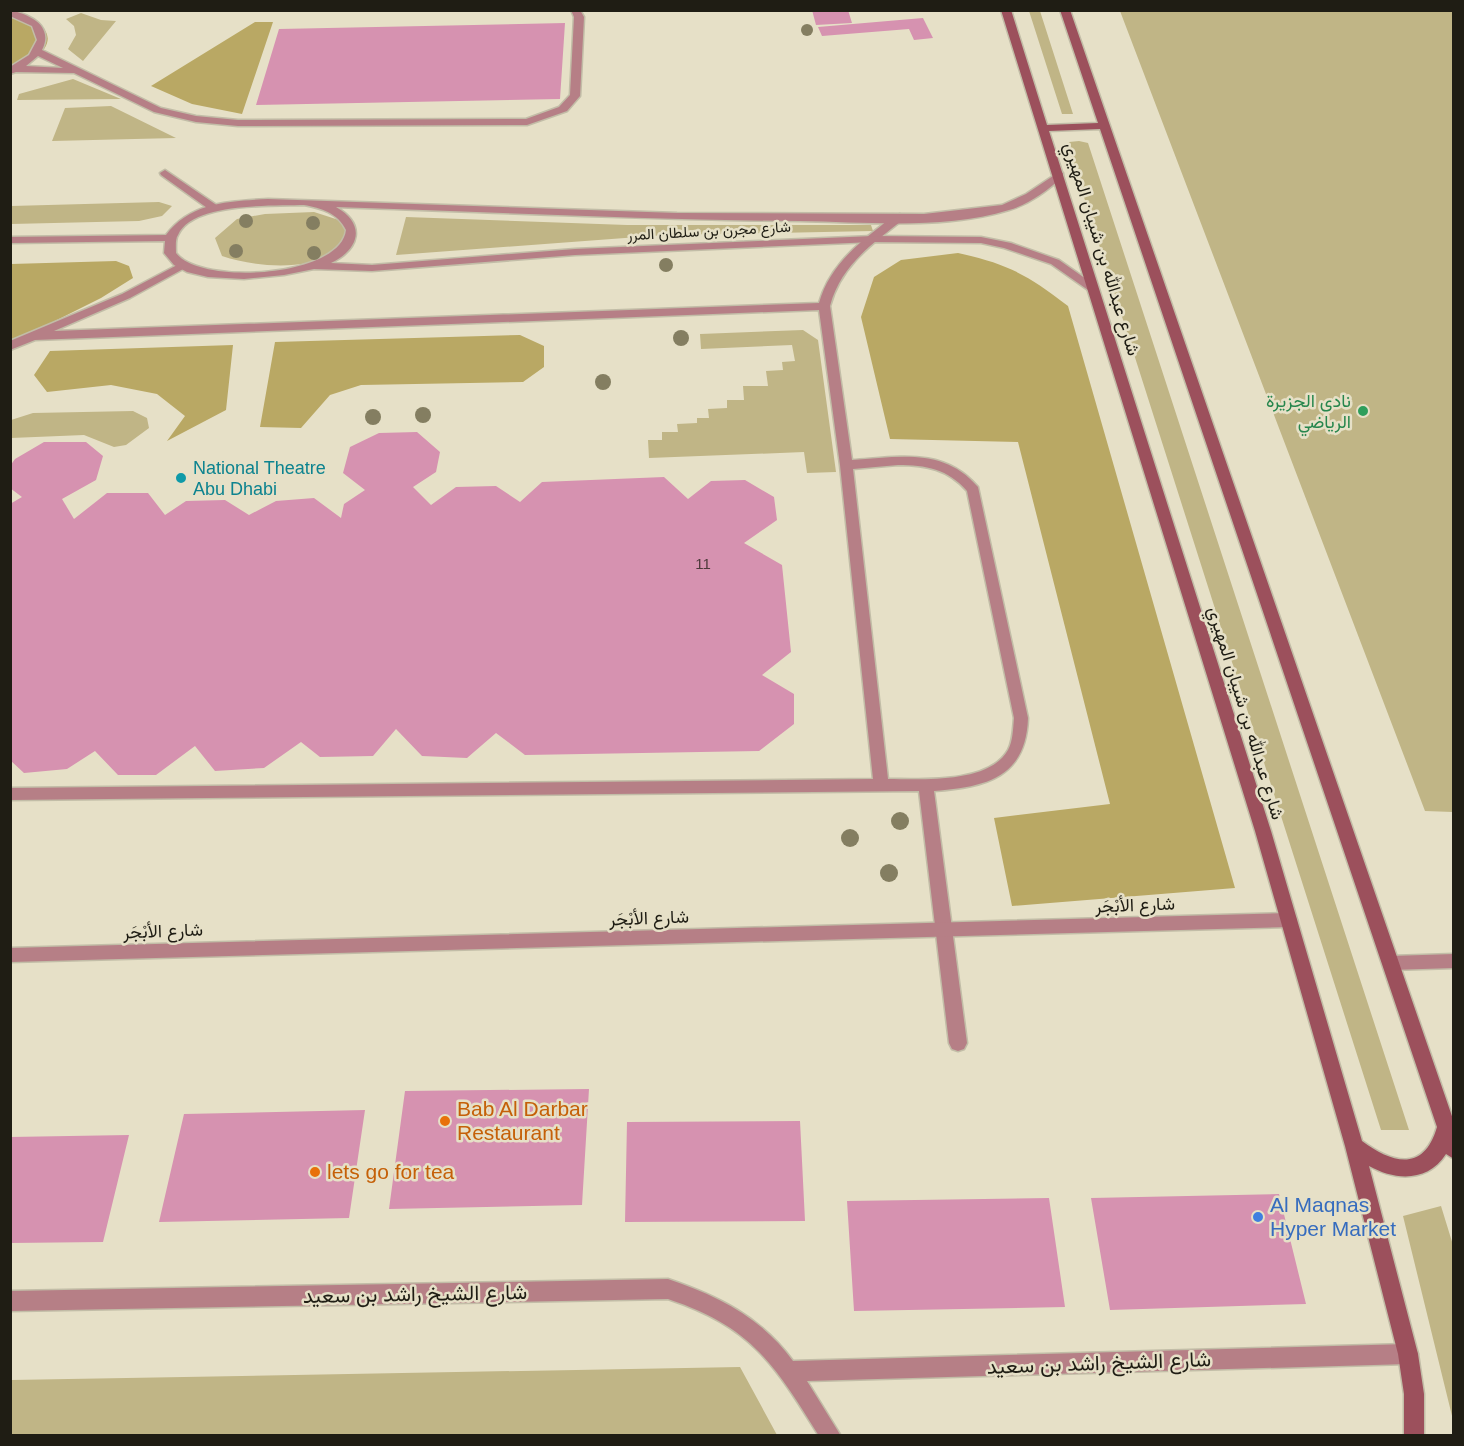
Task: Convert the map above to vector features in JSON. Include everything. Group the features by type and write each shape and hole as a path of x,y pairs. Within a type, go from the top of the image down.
{"street":[{"path":"38,52 158,110 216,122 527,122 553,115 571,103 575,96 579,17 575,10"},
{"name":"شارع عبدالله بن شيبان المهيري","path":"1006,10 1263,831 1354,1146 1408,1354 1414,1394 1414,1436"},
{"name":"شارع عبدالله بن شيبان المهيري","path":"1065,10 1454,1150"},
{"path":"10,13 35,22 42,30 43,41 38,52 13,70"},
{"path":"13,70 81,72"},
{"path":"1044,128 1103,126"},
{"path":"165,173 214,208"},
{"name":"شارع مجرن بن سلطان المرر","path":"171,238 186,220 230,204 317,203 704,216 900,217 971,214 999,209 1029,199 1059,175"},
{"path":"10,240 171,238 170,253 182,266 197,272 216,275 294,272 316,266 342,250 351,234 347,218 329,206 317,203"},
{"path":"881,785 846,465 824,306 832,279 841,267 900,217"},
{"name":"شارع مجرن بن سلطان المرر","path":"316,266 372,268 575,252 873,239 981,240 1007,245 1055,262 1092,288"},
{"path":"10,346 106,305 182,266"},
{"path":"32,336 824,306"},
{"path":"10,794 926,785 967,782 987,776 1005,765 1016,751 1022,735 977,502 966,480 940,464 923,461 846,465"},
{"path":"926,785 958,1043"},
{"name":"شارع الأبْجَر","path":"10,955 1289,920"},
{"path":"1391,963 1454,961"},
{"path":"1354,1146 1368,1158 1386,1167 1405,1169 1422,1166 1436,1157 1444,1144 1446,1128"},
{"name":"شارع الشيخ راشد بن سعيد","path":"10,1301 668,1289 723,1308 770,1346 831,1436"},
{"name":"شارع الشيخ راشد بن سعيد","path":"789,1371 1408,1354"}],"shaded area":[{"path":"1029,11 1040,11 1073,114 1062,114"},
{"name":"نادى الجزيرة الرياضي","path":"1120,11 1453,11 1453,812 1425,811"},
{"path":"81,13 101,20 116,21 83,61 68,49 76,35 74,26 66,19"},
{"path":"10,18 40,26 46,33 48,41 36,58 25,66 10,72"},
{"path":"255,22 273,22 242,114 192,104 151,86"},
{"path":"73,79 121,99 17,100 19,94"},
{"path":"111,106 176,138 52,141 65,108"},
{"path":"1069,142 1088,143 1409,1130 1381,1130 1068,147"},
{"path":"159,202 172,206 162,216 139,221 11,224 11,206"},
{"path":"314,212 342,221 350,235 336,253 309,263 264,265 235,260 222,256 215,238 237,219 265,214"},
{"path":"406,217 627,225 871,225 873,231 665,235 396,255"},
{"path":"958,253 1017,272 1068,306 1235,888 1012,906 994,818 1110,804 1018,442 890,439 861,317 874,277 901,260"},
{"path":"116,261 129,266 133,278 101,298 11,343 11,264"},
{"path":"803,330 818,340 836,472 807,473 804,452 649,458 648,440 662,440 662,432 678,432 677,424 697,423 697,418 709,418 708,409 727,408 727,400 744,400 743,386 768,386 766,371 783,370 782,362 795,361 792,345 701,349 700,334"},
{"path":"520,335 544,346 544,367 523,382 361,385 330,395 301,428 260,427 275,342"},
{"path":"233,345 226,410 167,441 185,416 157,394 111,385 47,392 34,375 50,351"},
{"path":"133,411 147,418 149,428 126,445 114,447 84,435 11,438 11,420 33,413"},
{"path":"1441,1206 1453,1245 1453,1420 1403,1216"},
{"path":"740,1367 777,1435 11,1435 11,1380"}],"building":[{"path":"812,10 848,10 852,23 816,25"},
{"path":"923,18 933,38 914,40 909,29 822,36 818,27"},
{"path":"565,23 560,99 256,105 279,29"},
{"path":"417,432 440,452 436,472 413,487 431,505 456,487 496,486 520,502 542,482 664,477 688,499 711,481 745,480 774,497 777,520 744,543 782,565 791,652 762,675 794,694 794,724 759,751 525,755 496,733 467,758 422,756 396,729 373,756 320,757 301,742 264,768 215,771 195,746 156,775 118,775 95,751 67,769 24,773 10,760 10,504 22,497 10,488 10,466 15,459 44,442 86,442 103,456 96,480 62,499 74,519 107,493 148,493 165,515 186,501 225,500 249,515 276,501 314,498 341,518 344,504 365,490 343,473 350,447 379,433"},
{"path":"589,1089 582,1205 389,1209 405,1091"},
{"path":"365,1110 349,1218 159,1222 184,1114"},
{"path":"800,1121 805,1221 625,1222 627,1122"},
{"path":"129,1135 103,1242 10,1243 10,1137"},
{"path":"1279,1194 1306,1304 1110,1310 1091,1198"},
{"path":"1049,1198 1065,1307 854,1311 847,1201"}],"place":[{"name":"نادى الجزيرة الرياضي","path":"1363,411"},
{"name":"National Theatre Abu Dhabi","path":"181,478"},
{"name":"Bab Al Darbar Restaurant","path":"445,1121"},
{"name":"lets go for tea","path":"315,1172"},
{"name":"Al Maqnas Hyper Market","path":"1258,1217"}]}
